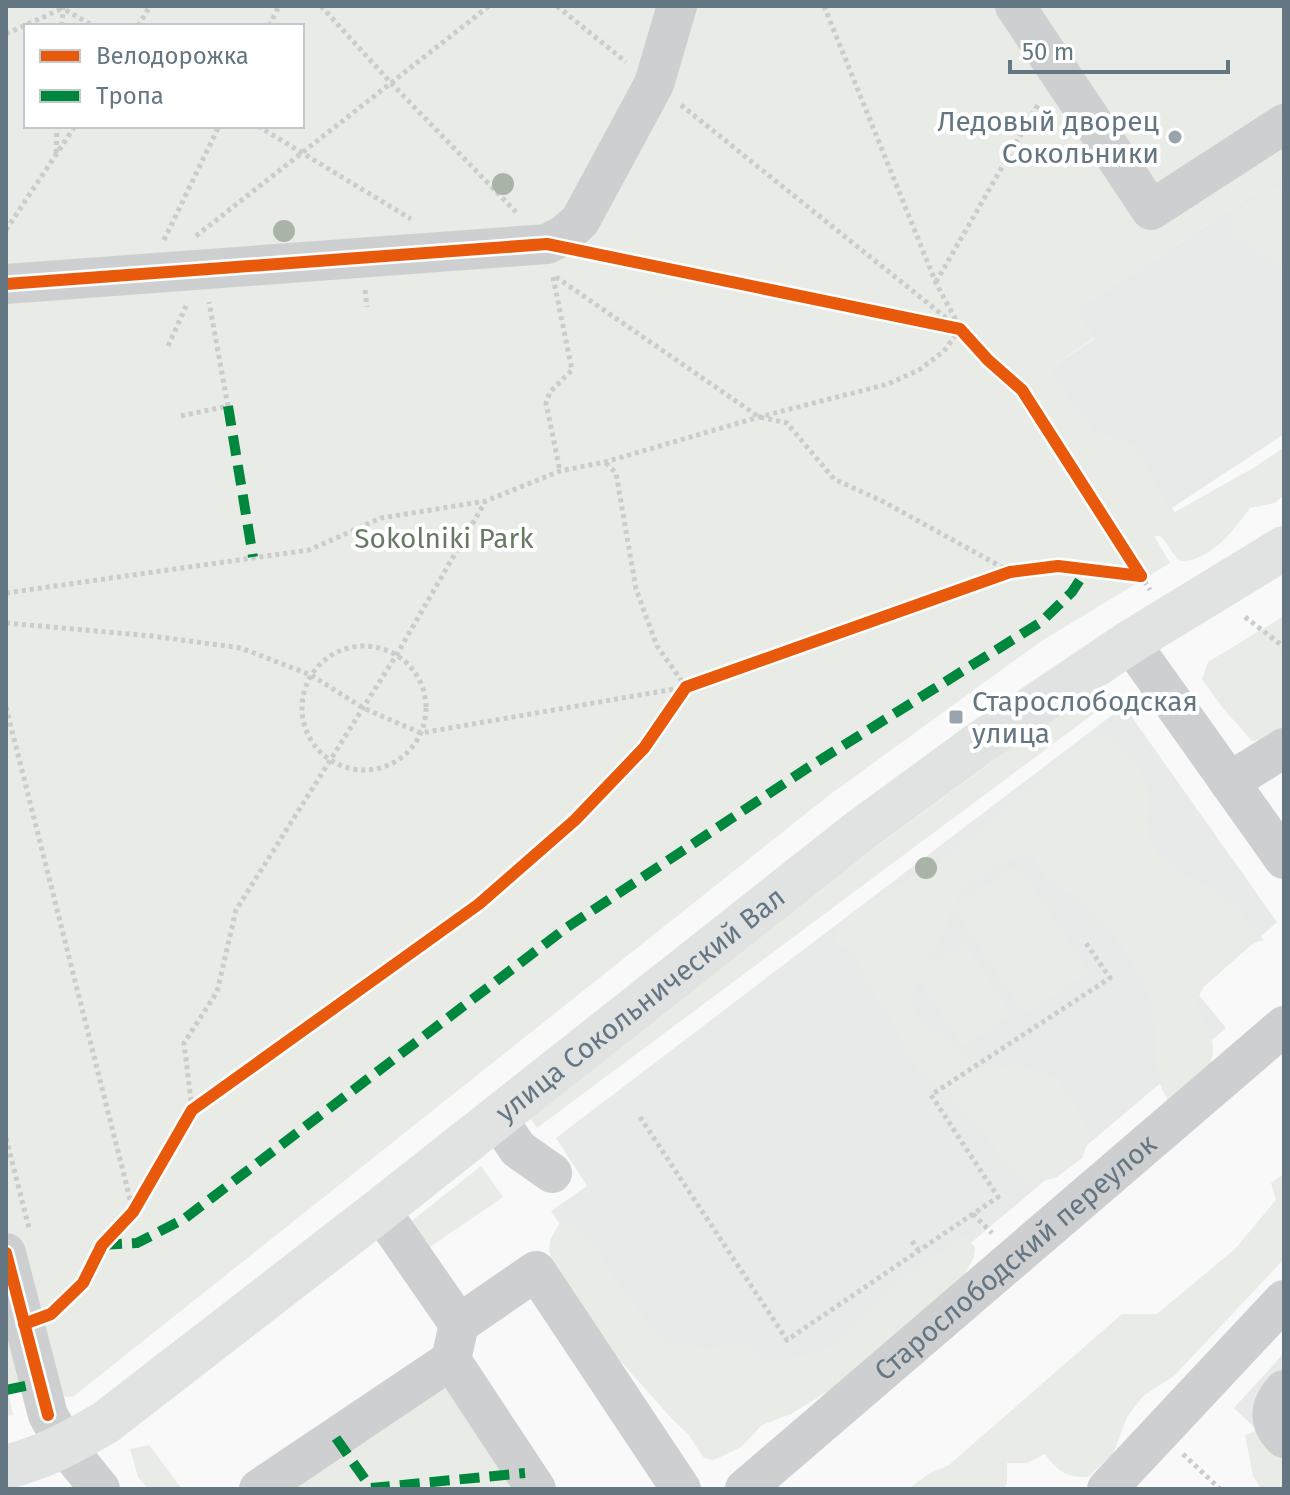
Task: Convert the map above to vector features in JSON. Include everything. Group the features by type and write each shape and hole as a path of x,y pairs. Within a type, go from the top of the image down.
{"main road":[{"name":"улица Сокольнический Вал","path":"6,1467 31,1461 56,1431 106,1422 857,833 977,745 1130,642 1284,548"}],"street":[{"path":"6,284 148,273 199,253 547,244 580,221 654,84 677,6"},
{"path":"1015,6 1151,210 1284,124"},
{"path":"1130,642 1284,859"},
{"path":"1229,782 1284,748"},
{"name":"Старослободский переулок","path":"745,1489 1284,1026"},
{"path":"496,1117 518,1149 552,1173"},
{"path":"380,1210 536,1489"},
{"path":"6,1253 56,1431 100,1489"},
{"path":"259,1489 455,1342 536,1271 681,1489"},
{"path":"1107,1489 1284,1300"},
{"path":"1284,1390 1272,1408 1271,1421 1284,1438"}],"path":[{"path":"139,24 150,6"},
{"path":"270,24 279,6"},
{"path":"321,6 547,244 960,329"},
{"path":"181,416 228,406 199,253 302,153 489,6"},
{"path":"557,6 960,329 988,360 1007,374 1022,390 1152,594"},
{"path":"824,6 936,283 960,329"},
{"path":"26,24 61,7 90,24"},
{"path":"6,34 24,25"},
{"path":"936,283 1058,70"},
{"path":"56,157 57,128"},
{"path":"6,230 74,128"},
{"path":"148,273 218,128"},
{"path":"261,128 416,221"},
{"path":"560,471 546,403 550,392 572,370 552,275 759,417 787,423 834,479 884,502 1010,572"},
{"path":"6,593 309,550 381,518 486,501 560,471 605,462 759,417 888,384 919,370 944,351 960,329"},
{"path":"605,462 616,473 636,589 657,646 686,687"},
{"path":"192,1110 184,1043 217,992 236,910 397,654 486,501"},
{"path":"6,623 152,636 241,648 311,675 363,708 421,733 686,687 1010,572 1058,566 1141,576"},
{"path":"1245,617 1284,647"},
{"path":"350,647 382,648 397,654 410,665 425,693 427,709 421,733 407,753 378,769 354,769 331,761 314,744 303,722 304,690 311,675 334,653 350,647"},
{"path":"24,1324 51,1314 83,1283 102,1245 133,1212 192,1110 479,904 575,820 644,748 686,687"},
{"path":"6,707 133,1212"},
{"path":"640,1117 787,1340 998,1197 931,1095 1110,978 1084,940"},
{"path":"973,1214 990,1230"},
{"path":"912,1241 918,1250"},
{"path":"1182,1453 1220,1489"}],"shaded area":[{"path":"1284,175 1284,434 1146,525 1045,371 1094,339 1076,310"},
{"path":"1124,706 1277,922 1197,993 1226,1028 712,1461 551,1211 587,1186 556,1138"},
{"path":"1284,1353 1284,1456 1234,1408"}],"green space":[{"name":"Sokolniki Park","path":"6,6 1284,6 1284,175 1076,310 1094,338 1051,367 1074,408 1094,430 1134,444 1163,497 1175,512 1284,447 1284,495 1275,503 1250,508 1221,543 1192,560 1181,561 1160,536 1154,536 1170,563 1040,642 828,796 74,1396 66,1397 39,1378 7,1386 13,1415 6,1416"},
{"path":"1277,185 1284,189 1284,275 1273,262 1233,235 1231,214"},
{"path":"1284,616 1284,729 1273,737 1252,741 1202,679 1208,662"},
{"path":"1101,689 1116,697 537,1128 528,1115 708,970 1064,709 1067,711"},
{"path":"1097,732 1115,742 1138,767 1149,796 1149,834 1158,853 1165,861 1228,900 1264,940 1224,963 1201,991 1197,1001 1211,1037 1212,1058 1202,1075 1169,1101 1155,1066 1151,1005 1132,962 1099,920 1077,899 1046,879 1029,854 986,873 966,889 953,907 942,936 924,968 965,942 1012,1015 963,1047 919,980 913,992 915,1012 970,1057 998,1067 1018,1065 1056,1077 1079,1110 1089,1139 1082,1158 1057,1177 1036,1183 1025,1182 1016,1176 985,1136 917,1069 888,1014 865,981 857,961 833,941 842,924 865,905 950,855"},
{"path":"1018,864 1089,972 1024,1015 953,907"},
{"path":"481,1166 503,1197 421,1253 404,1227"},
{"path":"1284,1174 1284,1259 1174,1376 1143,1396 1127,1417 1113,1454 1088,1477 1063,1472 1045,1454 1027,1463 1007,1463 1007,1484 1004,1489 913,1489 912,1486 930,1473 949,1465 1122,1314 1157,1314 1235,1249 1276,1200 1271,1183"},
{"path":"560,1222 570,1222 594,1243 609,1270 659,1337 668,1342 711,1348 741,1341 755,1355 775,1362 828,1348 895,1284 965,1234 975,1247 974,1257 960,1283 835,1387 791,1414 762,1425 741,1447 714,1460 704,1458 688,1434 606,1345 555,1271 549,1251 550,1240"},
{"path":"429,1383 458,1391 524,1489 274,1489"},
{"path":"1255,1431 1273,1443 1281,1454 1284,1489 1261,1489 1253,1476 1245,1435"},
{"path":"149,1445 182,1489 148,1489 138,1477 130,1449"}],"marked path":[{"path":"228,406 253,557"},
{"path":"102,1245 137,1243 184,1219 566,928 809,767 1041,622 1072,592 1087,569"},
{"path":"6,1390 40,1383"},
{"path":"336,1438 371,1488 525,1473"}],"cycle path":[{"path":"6,284 547,244 960,329 988,360 1022,390 1141,576"},
{"path":"24,1324 51,1314 83,1283 102,1245 133,1212 192,1110 479,904 575,820 644,748 686,687 1010,572 1058,566 1141,576"},
{"path":"6,1253 48,1415"}],"place":[{"name":"Ледовый дворец Сокольники","path":"1175,137"},
{"name":"Старослободская улица","path":"956,717"}]}
